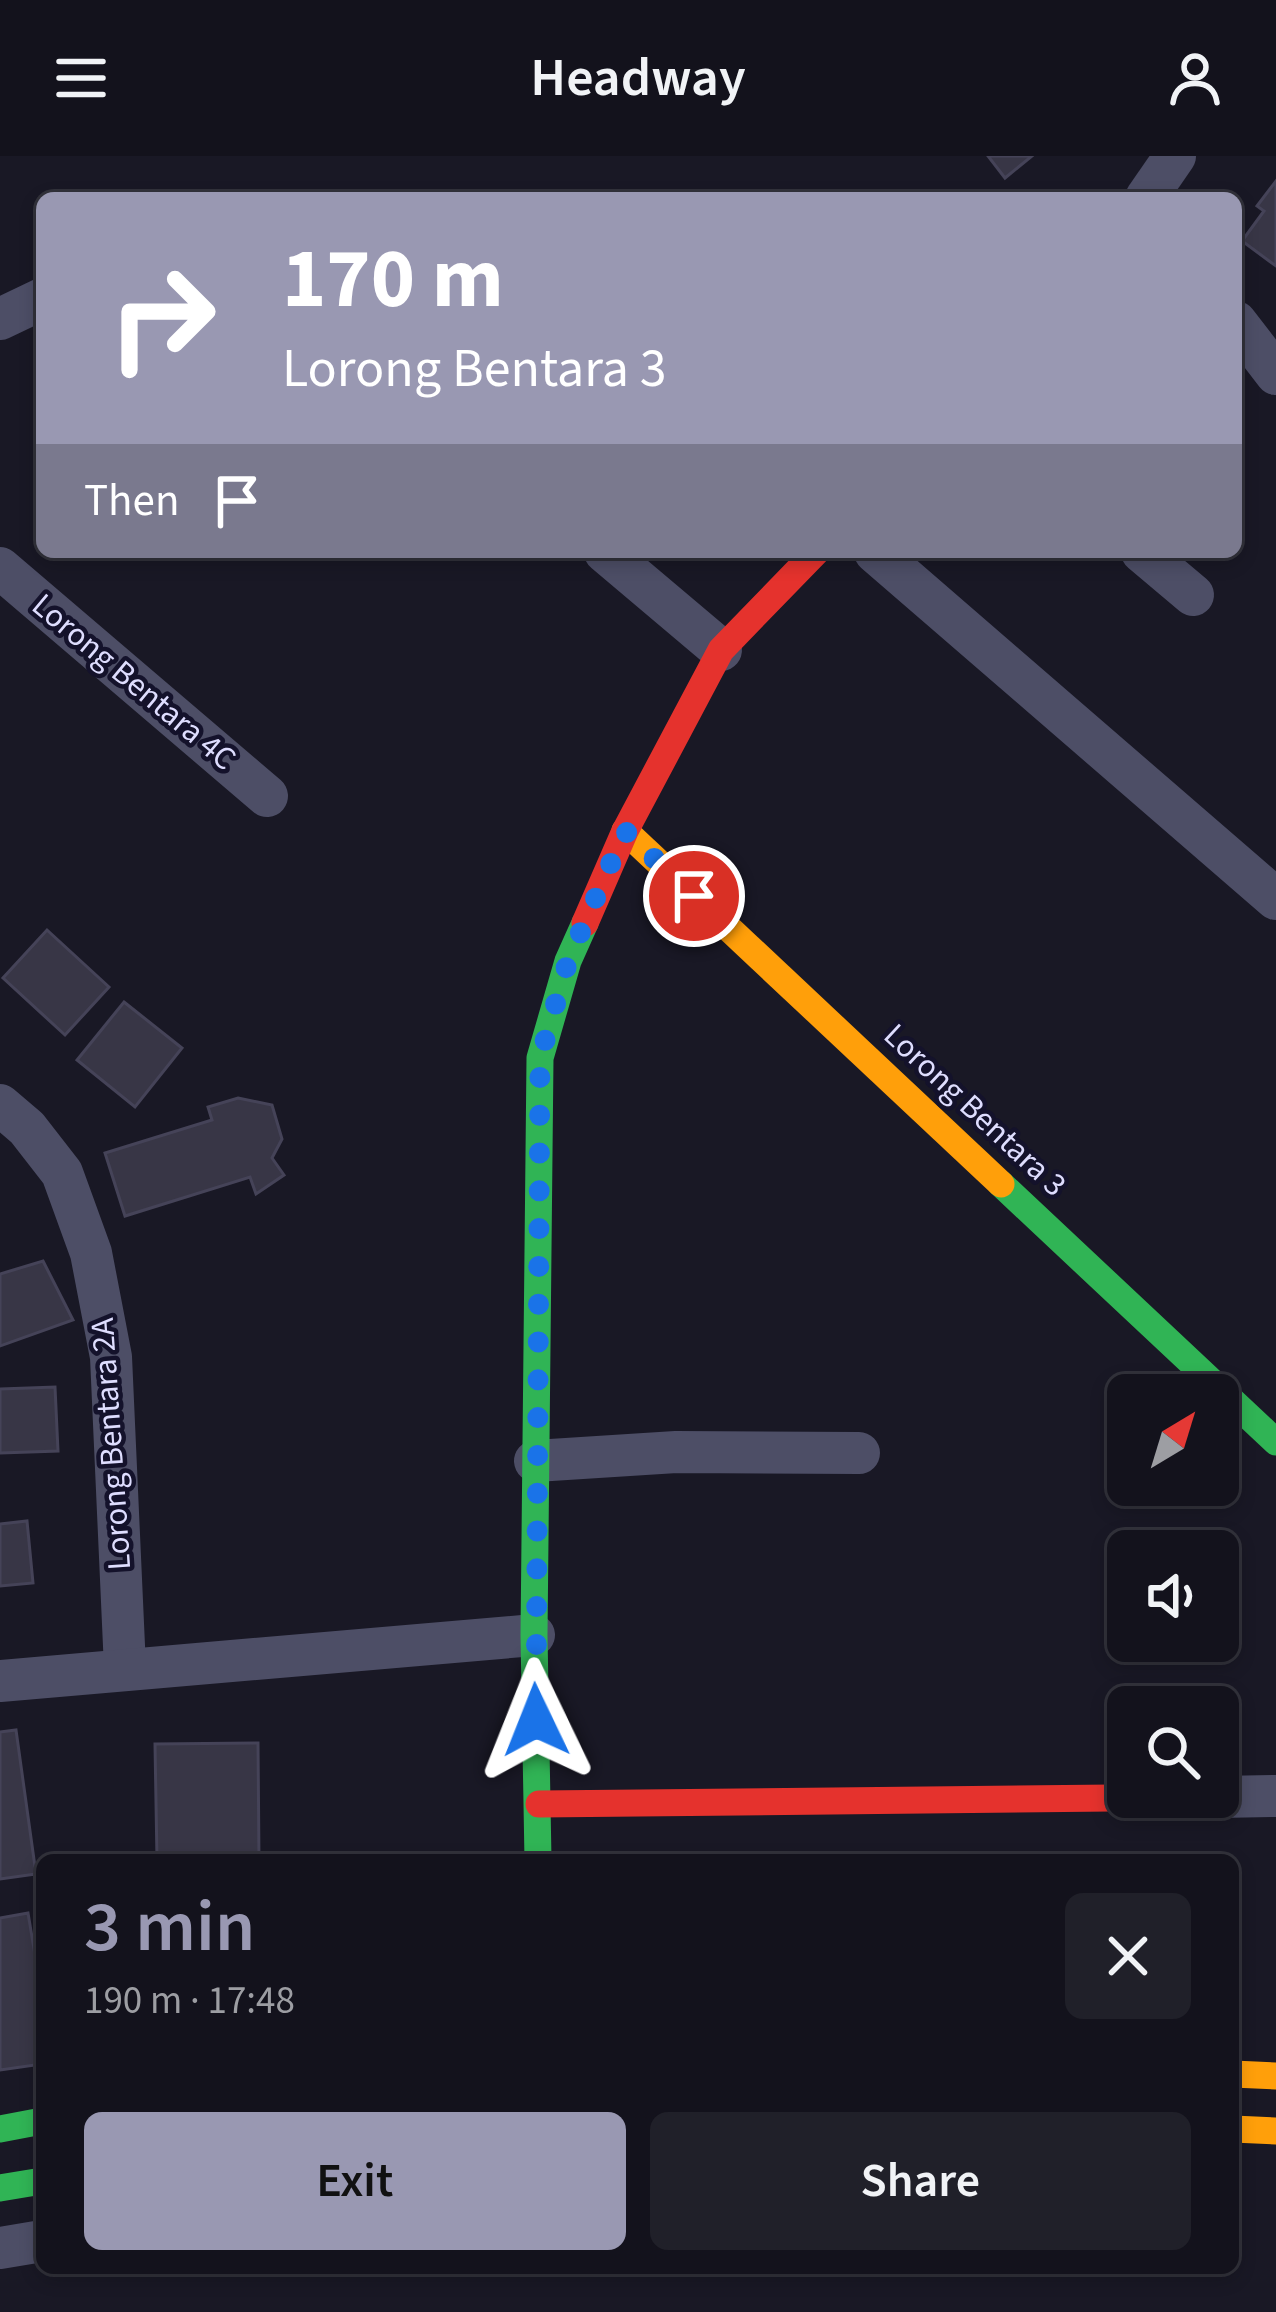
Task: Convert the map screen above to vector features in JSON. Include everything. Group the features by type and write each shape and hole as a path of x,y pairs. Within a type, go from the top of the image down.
{"street":[{"path":"1150,192 1175,156"},
{"path":"0,319 36,302"},
{"path":"1242,330 1276,374"},
{"path":"612,558 722,650"},
{"path":"538,1854 534,1635 540,1058 568,961 625,831 722,650 810,558"},
{"path":"881,558 1276,899"},
{"path":"1149,558 1193,595"},
{"name":"Lorong Bentara 4C","path":"0,568 267,796"},
{"name":"Lorong Bentara 3","path":"625,831 1276,1442"},
{"name":"Lorong Bentara 2A","path":"0,1105 27,1129 62,1173 91,1253 111,1357 125,1669"},
{"path":"535,1460 676,1452 859,1454"},
{"path":"0,1681 534,1635"},
{"path":"1239,1797 1276,1796"},
{"path":"539,1804 1107,1798"},
{"path":"1239,2074 1276,2076"},
{"path":"0,2129 36,2122"},
{"path":"1239,2129 1276,2131"},
{"path":"0,2188 36,2182"},
{"path":"0,2248 36,2242"}],"building":[{"path":"988,156 1032,156 1005,178"},
{"path":"1276,181 1276,266 1242,241 1264,211 1257,206"},
{"path":"47,930 109,987 65,1035 3,978"},
{"path":"124,1002 182,1048 135,1107 77,1060"},
{"path":"238,1098 272,1105 282,1139 272,1158 284,1175 256,1194 250,1177 125,1216 105,1153 212,1120 208,1107"},
{"path":"43,1261 73,1320 0,1346 0,1274"},
{"path":"55,1387 58,1451 0,1453 0,1389"},
{"path":"27,1521 33,1583 0,1586 0,1524"},
{"path":"16,1730 36,1874 0,1879 0,1732"},
{"path":"258,1743 259,1854 157,1854 155,1744"},
{"path":"28,1913 36,1961 36,2065 0,2070 0,1918"}],"traffic: fast":[{"path":"538,1854 534,1635 540,1058 568,961 585,923"},
{"path":"1001,1184 1276,1442"},
{"path":"0,2129 36,2122"},
{"path":"0,2188 36,2182"}],"traffic: slow":[{"path":"625,831 1001,1184"},
{"path":"1239,2074 1276,2076"},
{"path":"1239,2129 1276,2131"}],"traffic: jam":[{"path":"585,923 625,831 721,650 810,558"},
{"path":"539,1804 1107,1798"}],"route":[{"path":"536,1720 540,1058 568,961 625,831 694,896"}]}
